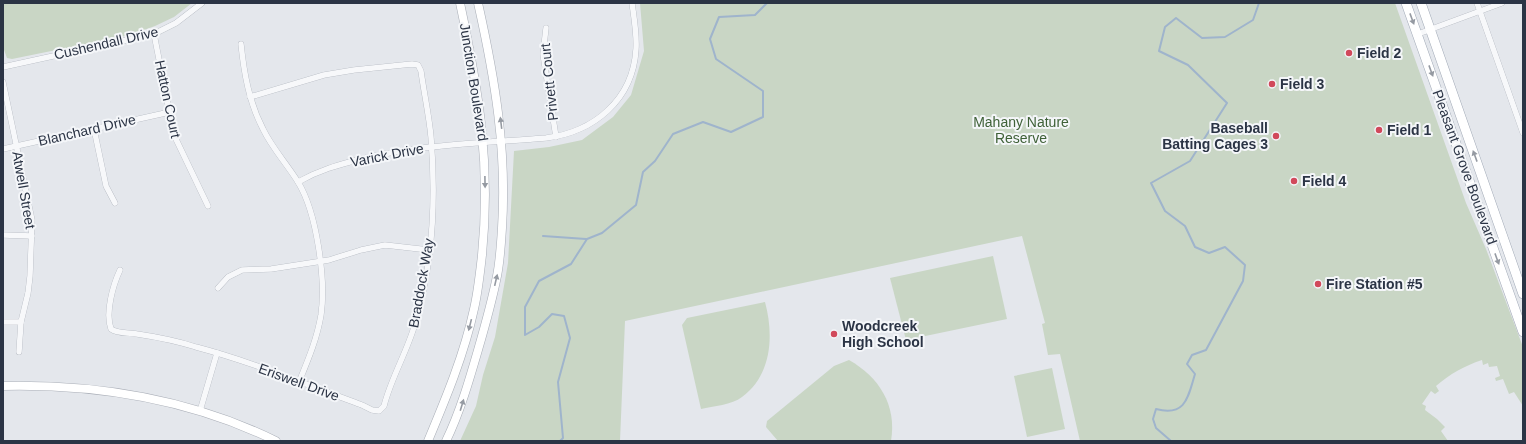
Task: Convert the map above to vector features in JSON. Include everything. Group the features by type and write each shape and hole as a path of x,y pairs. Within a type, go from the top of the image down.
{"main road":[{"name":"Junction Boulevard","path":"428,441 457,369 475,308 486,212 484,143 477,87 460,3"},
{"name":"Junction Boulevard","path":"446,441 459,414 483,334 497,276 503,210 503,142 495,82 478,3"},
{"name":"Pleasant Grove Boulevard","path":"1406,3 1523,332"},
{"name":"Pleasant Grove Boulevard","path":"1421,3 1523,294"},
{"path":"3,386 44,385 93,389 147,398 200,411 255,431 276,441"}],"street":[{"name":"Cushendall Drive","path":"3,67 154,34 176,23 202,3"},
{"name":"Varick Drive","path":"298,182 329,167 394,151 556,137 579,131 597,120 612,107 626,86 635,60 637,48 632,3"},
{"path":"1477,3 1523,133"},
{"path":"1418,34 1502,3"},
{"name":"Privett Court","path":"546,28 543,54 556,137"},
{"name":"Hatton Court","path":"154,34 174,135 208,206"},
{"path":"241,44 246,82 250,97 263,129 298,182 312,215 322,283 321,316 311,352 299,382"},
{"name":"Braddock Way","path":"250,97 306,80 339,72 412,64 418,65 421,71 426,99 431,147 433,198 429,250 424,286 415,323 384,406 379,411"},
{"name":"Atwell Street","path":"3,82 30,206 32,236 28,293 21,322 19,352"},
{"name":"Blanchard Drive","path":"3,149 170,112"},
{"path":"94,129 106,186 115,203"},
{"path":"3,236 32,236"},
{"path":"218,288 228,277 242,270 271,269 319,262 340,258 361,250 385,245 429,250"},
{"name":"Eriswell Drive","path":"120,270 111,295 110,329 116,332 127,332 174,341 217,353 362,405 372,410 379,411"},
{"path":"3,322 21,322"},
{"path":"200,411 217,353"}],"green space":[{"path":"3,3 192,3 174,17 130,35 12,59 7,58 3,47"},
{"name":"Mahany Nature Reserve","path":"640,3 1395,3 1466,203 1486,249 1523,347 1523,406 1514,392 1509,394 1503,379 1496,381 1495,378 1500,376 1497,366 1489,367 1488,363 1483,365 1482,360 1463,368 1436,386 1439,391 1435,394 1431,391 1422,404 1426,406 1425,410 1445,427 1441,431 1448,441 1080,441 1060,354 1048,355 1042,324 1045,323 1022,236 625,321 620,441 460,441 476,406 483,375 495,337 508,263 514,151 549,147 582,140 613,117 631,95 644,51"},
{"path":"993,256 1007,319 906,340 890,278"},
{"path":"765,302 768,315 770,341 765,366 760,378 752,388 738,400 728,404 701,409 682,325 687,318"},
{"path":"849,360 869,375 884,393 891,416 891,441 778,441 766,427 767,421 834,366"},
{"path":"1052,368 1065,429 1027,437 1014,376"}],"waterway":[{"path":"560,441 563,438 558,382 570,338 564,316 552,314 539,327 525,335 525,307 539,281 571,264 587,239 602,233 636,205 643,172 655,161 673,134 703,122 731,132 763,117 763,91 716,59 710,39 719,17 755,15 767,3"},
{"path":"1171,441 1156,428 1153,419 1156,409 1166,411 1174,410 1180,408 1184,403 1195,374 1187,364 1192,355 1206,350 1243,281 1245,265 1225,247 1209,253 1195,247 1185,226 1165,211 1151,183 1190,161 1227,103 1188,65 1159,51 1165,27 1176,18 1202,38 1225,37 1253,20 1259,3"},
{"path":"543,236 586,239"}],"place":[{"name":"Field 2","path":"1349,53"},
{"name":"Field 3","path":"1272,84"},
{"name":"Field 1","path":"1379,130"},
{"name":"Baseball Batting Cages 3","path":"1276,136"},
{"name":"Field 4","path":"1294,181"},
{"name":"Fire Station #5","path":"1318,284"},
{"name":"Woodcreek High School","path":"834,334"}]}
